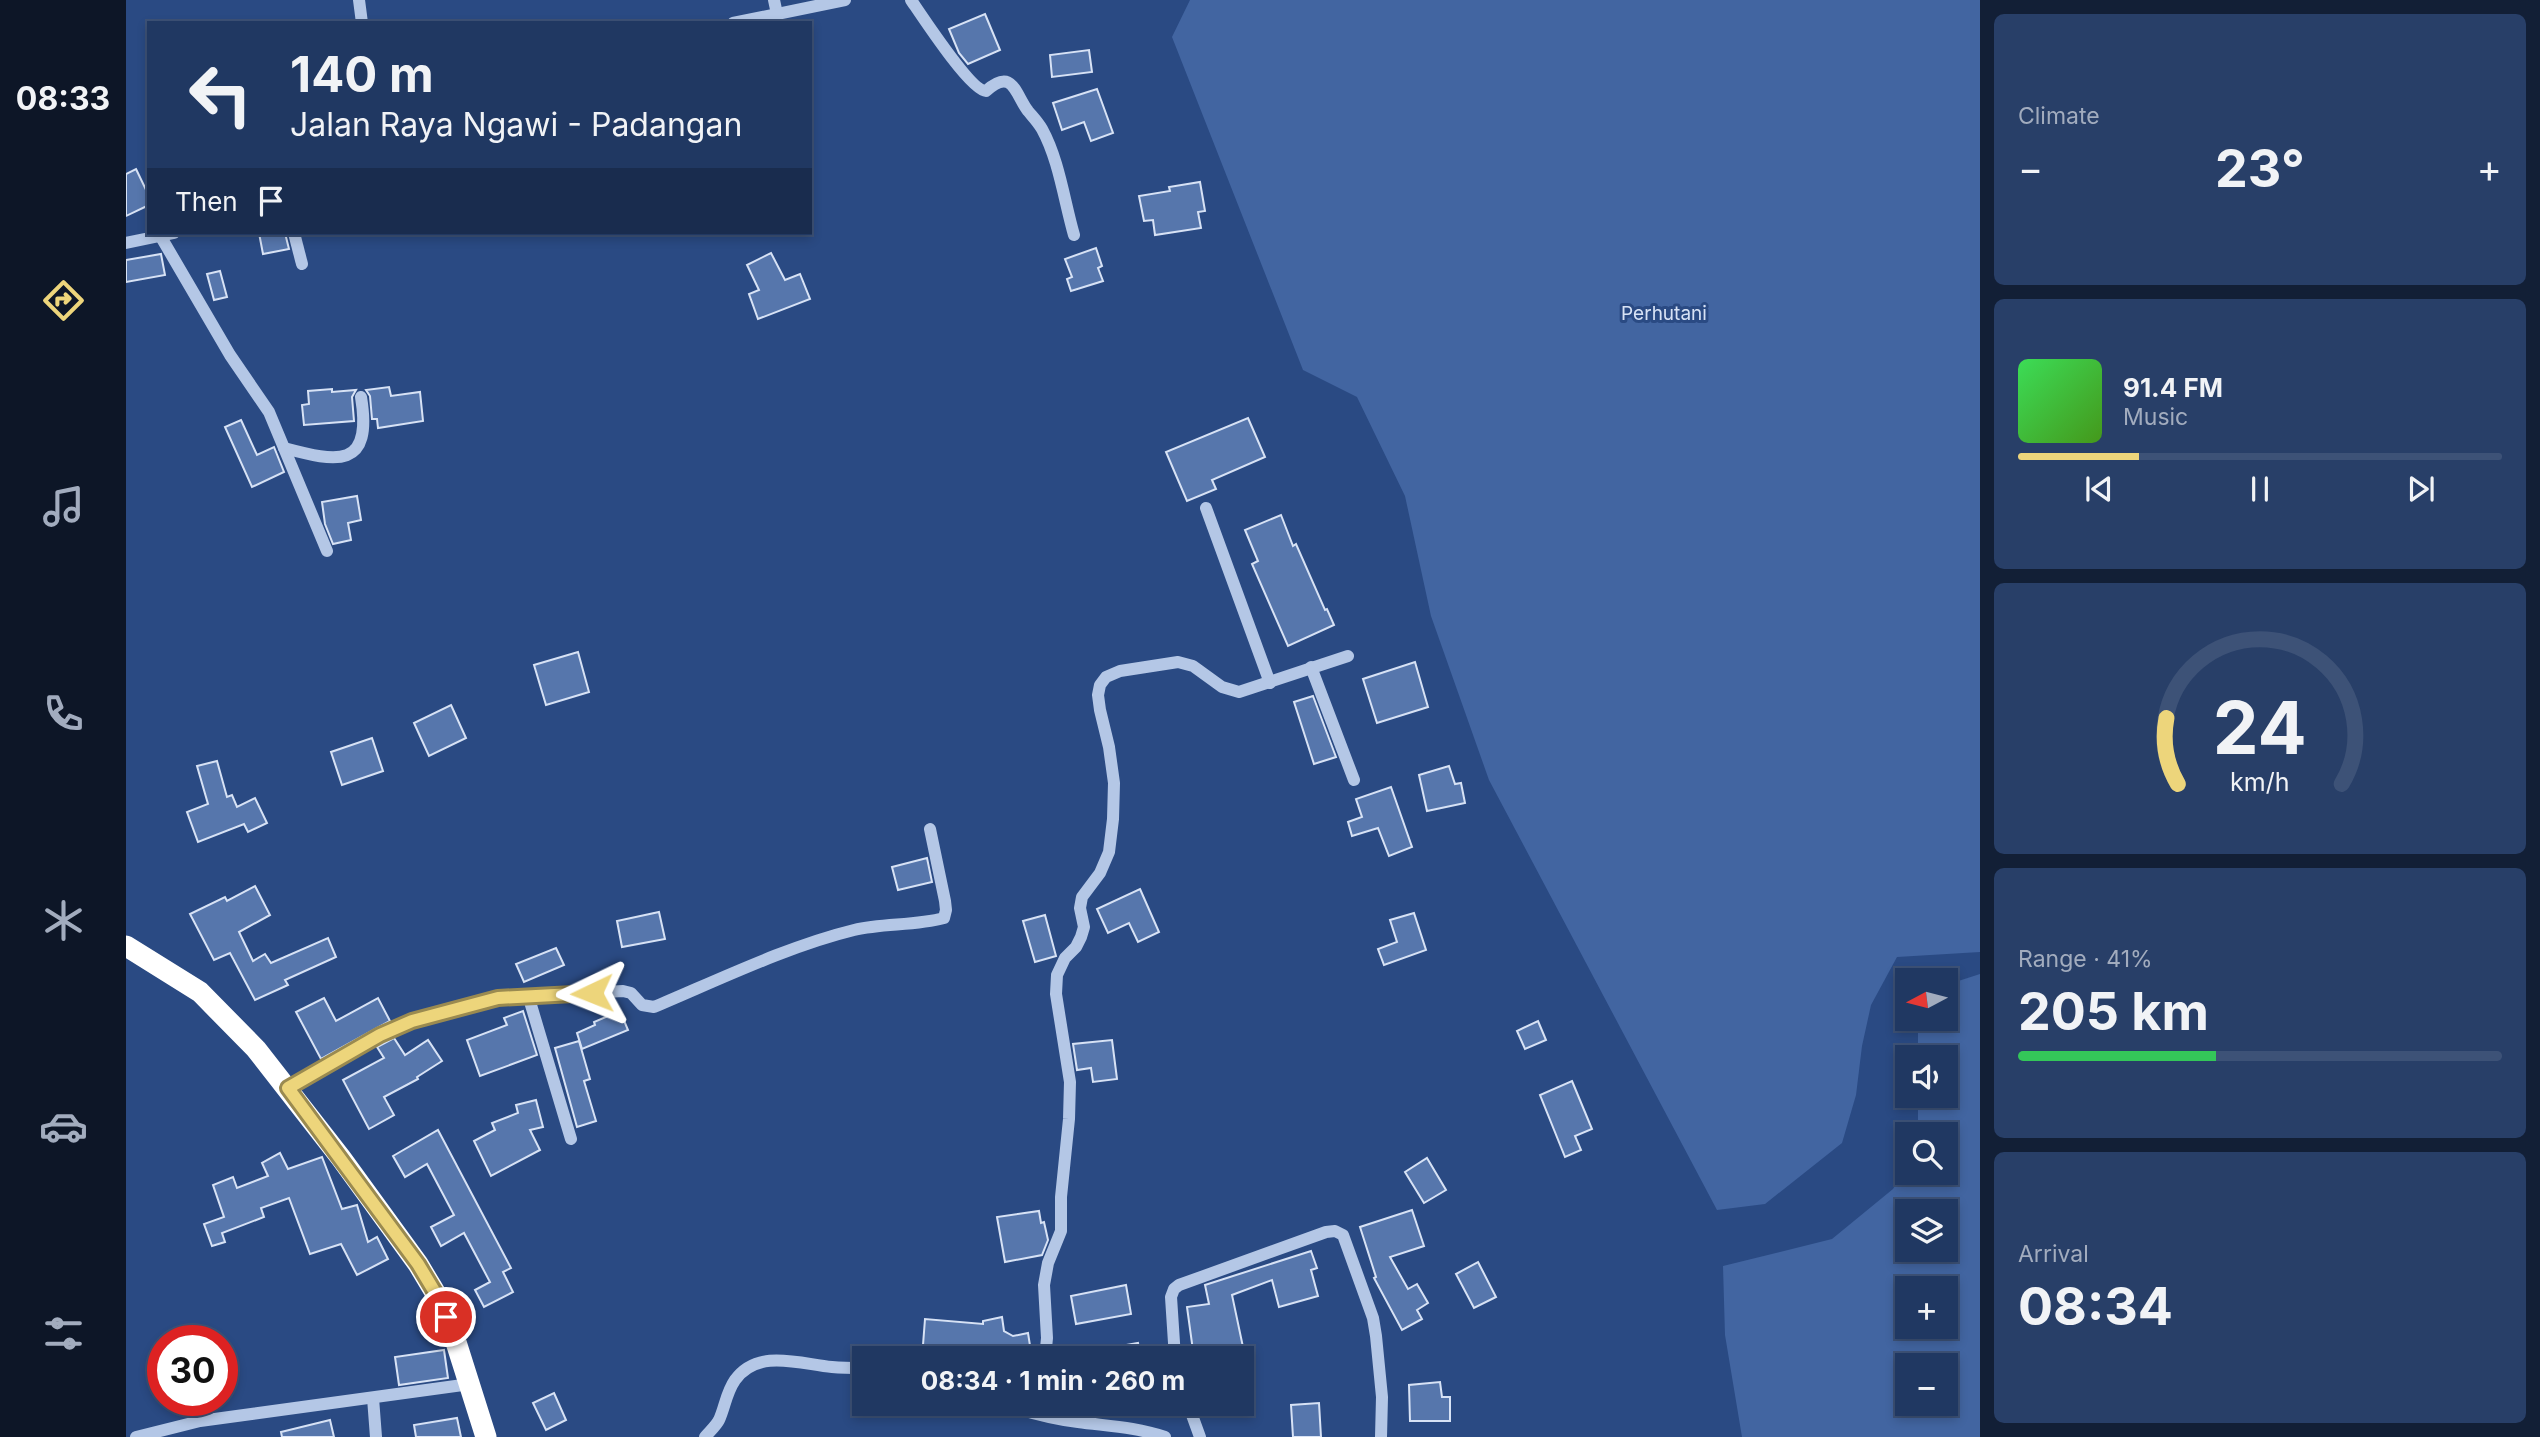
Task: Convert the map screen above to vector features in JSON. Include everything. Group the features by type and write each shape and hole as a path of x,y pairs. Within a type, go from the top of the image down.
{"highway":[{"path":"126,946 200,992 256,1049 418,1264 436,1294 470,1384 486,1437"}],"street":[{"path":"359,0 362,21"},
{"path":"774,0 777,14"},
{"path":"743,21 845,0"},
{"path":"911,0 978,89 986,91 1000,81 1013,86 1042,130 1051,151 1074,234"},
{"path":"126,243 168,235 230,355 269,412 327,551"},
{"path":"295,235 302,264"},
{"path":"284,448 325,458 349,455 362,439 364,417 361,397"},
{"path":"1206,508 1270,683"},
{"path":"1046,1346 1044,1285 1048,1263 1062,1231 1061,1197 1068,1150 1069,1119 1070,1083 1056,994 1057,975 1065,958 1081,937 1084,928 1080,908 1082,897 1100,873 1109,852 1113,819 1114,783 1110,747 1100,710 1100,685 1106,677 1120,671 1178,662 1193,666 1222,687 1239,692 1348,656"},
{"path":"1311,667 1354,780"},
{"path":"288,1088 404,1024 486,1001 528,995 623,991 631,993 642,1005 654,1007 835,935 856,929 944,918 945,901 930,829"},
{"path":"528,995 571,1139"},
{"path":"1174,1346 1171,1297 1179,1285 1335,1231 1342,1235 1373,1318 1379,1355 1381,1437"},
{"path":"705,1437 718,1422 724,1400 737,1378 754,1365 773,1361 796,1361 852,1368"},
{"path":"136,1437 200,1421 470,1384"},
{"path":"373,1398 376,1437"},
{"path":"1055,1416 1075,1422 1145,1430 1164,1437"},
{"path":"1192,1416 1200,1437"}],"green space":[{"name":"Perhutani","path":"1190,0 1980,0 1980,952 1897,957 1871,1005 1862,1046 1856,1095 1842,1143 1765,1204 1717,1210 1489,780 1431,616 1405,496 1357,397 1303,370 1172,37"},
{"path":"1980,974 1980,1437 1742,1437 1725,1335 1723,1266 1832,1239 1895,1185 1958,1185 1958,1122 1918,1122 1918,1108 1958,1108 1958,1045 1918,1045 1918,1031 1958,1031 1958,981"}],"building":[{"path":"985,14 1000,50 968,64 959,53 949,29"},
{"path":"1089,50 1092,72 1052,77 1050,55"},
{"path":"1097,89 1113,133 1091,141 1084,122 1062,130 1053,103"},
{"path":"136,169 147,192 147,206 126,216 126,174"},
{"path":"1200,182 1205,211 1198,212 1201,228 1155,235 1153,220 1144,221 1139,196"},
{"path":"259,235 286,235 289,249 263,254"},
{"path":"1096,248 1102,266 1098,268 1103,281 1071,291 1067,279 1072,277 1065,259"},
{"path":"771,253 785,280 800,274 810,299 758,319 749,294 759,290 747,265"},
{"path":"161,254 165,275 126,282 126,260"},
{"path":"220,271 227,297 214,300 207,274"},
{"path":"389,387 391,396 420,392 423,421 378,428 377,419 372,419 370,396 366,390"},
{"path":"332,389 332,392 356,390 352,397 354,421 304,425 302,405 309,404 308,391"},
{"path":"1248,418 1265,457 1212,480 1216,489 1187,501 1166,452"},
{"path":"241,420 257,455 274,447 284,472 252,487 225,427"},
{"path":"357,496 361,520 348,523 351,540 333,544 325,524 322,502"},
{"path":"1281,515 1293,546 1296,544 1334,625 1288,646 1252,564 1258,561 1245,530"},
{"path":"578,652 589,692 546,705 534,665"},
{"path":"1415,662 1428,707 1377,723 1363,679"},
{"path":"1313,696 1336,757 1314,764 1294,702"},
{"path":"451,705 466,738 429,756 414,723"},
{"path":"372,738 383,771 342,785 331,752"},
{"path":"217,761 227,797 232,795 237,807 255,798 267,823 248,832 244,824 198,842 187,812 208,804 197,766"},
{"path":"1449,766 1455,784 1461,783 1465,803 1427,811 1419,775"},
{"path":"1391,787 1412,847 1389,856 1378,828 1352,836 1348,822 1362,817 1356,799"},
{"path":"927,858 932,882 898,890 892,867"},
{"path":"255,886 270,915 239,932 253,961 265,954 271,963 328,938 336,957 285,980 288,985 255,1000 230,953 214,960 190,914 225,897 227,901"},
{"path":"1140,889 1159,932 1138,942 1129,923 1108,933 1097,909"},
{"path":"659,912 665,939 622,947 617,921"},
{"path":"1414,913 1426,950 1384,965 1378,949 1397,942 1390,920"},
{"path":"1045,915 1056,956 1035,962 1023,921"},
{"path":"556,948 564,965 524,982 516,964"},
{"path":"324,998 336,1021 378,998 390,1021 321,1059 296,1012"},
{"path":"523,1011 537,1055 480,1076 467,1040 507,1025 504,1018"},
{"path":"620,1011 628,1030 582,1049 577,1033"},
{"path":"1538,1021 1546,1040 1525,1049 1517,1031"},
{"path":"394,1038 405,1055 428,1040 442,1061 417,1077 418,1079 384,1097 394,1115 369,1129 343,1080 384,1058 377,1047"},
{"path":"1112,1040 1117,1079 1093,1082 1091,1068 1077,1070 1073,1044"},
{"path":"579,1041 590,1079 584,1081 596,1121 577,1127 555,1048"},
{"path":"1572,1081 1592,1129 1575,1136 1581,1150 1565,1157 1540,1095"},
{"path":"536,1100 543,1127 530,1130 540,1150 491,1176 474,1141 495,1130 492,1123 518,1113 516,1105"},
{"path":"438,1130 511,1268 503,1272 513,1292 484,1307 475,1290 490,1282 464,1233 441,1246 431,1227 454,1215 427,1164 405,1177 393,1156"},
{"path":"280,1153 288,1169 322,1157 342,1209 357,1205 368,1242 377,1237 388,1259 357,1275 341,1244 310,1254 289,1198 261,1208 264,1217 222,1233 225,1242 212,1246 204,1224 224,1217 213,1185 233,1177 237,1188 268,1176 262,1163"},
{"path":"1427,1158 1446,1190 1424,1203 1405,1172"},
{"path":"1412,1210 1424,1246 1390,1257 1408,1289 1417,1284 1428,1303 1417,1310 1422,1319 1402,1330 1374,1278 1376,1277 1360,1227"},
{"path":"1039,1211 1048,1240 1042,1255 1005,1262 997,1217"},
{"path":"1311,1251 1317,1268 1311,1270 1318,1296 1279,1307 1272,1280 1232,1295 1243,1346 1192,1346 1187,1307 1209,1304 1205,1285"},
{"path":"1478,1262 1496,1297 1474,1308 1456,1274"},
{"path":"1126,1285 1131,1314 1076,1324 1071,1296"},
{"path":"1002,1317 1004,1331 1013,1336 1028,1333 1030,1346 923,1346 925,1319 983,1324 983,1321"},
{"path":"444,1350 448,1378 399,1385 395,1357"},
{"path":"1440,1382 1442,1397 1450,1397 1450,1421 1410,1421 1409,1385"},
{"path":"554,1393 566,1420 546,1430 533,1403"},
{"path":"1319,1403 1321,1437 1293,1437 1291,1405"},
{"path":"457,1418 461,1437 416,1437 414,1425"},
{"path":"330,1420 334,1437 282,1437 281,1432"}],"route":[{"path":"446,1317 418,1264 288,1088 380,1035 412,1021 498,998 592,993"}]}
